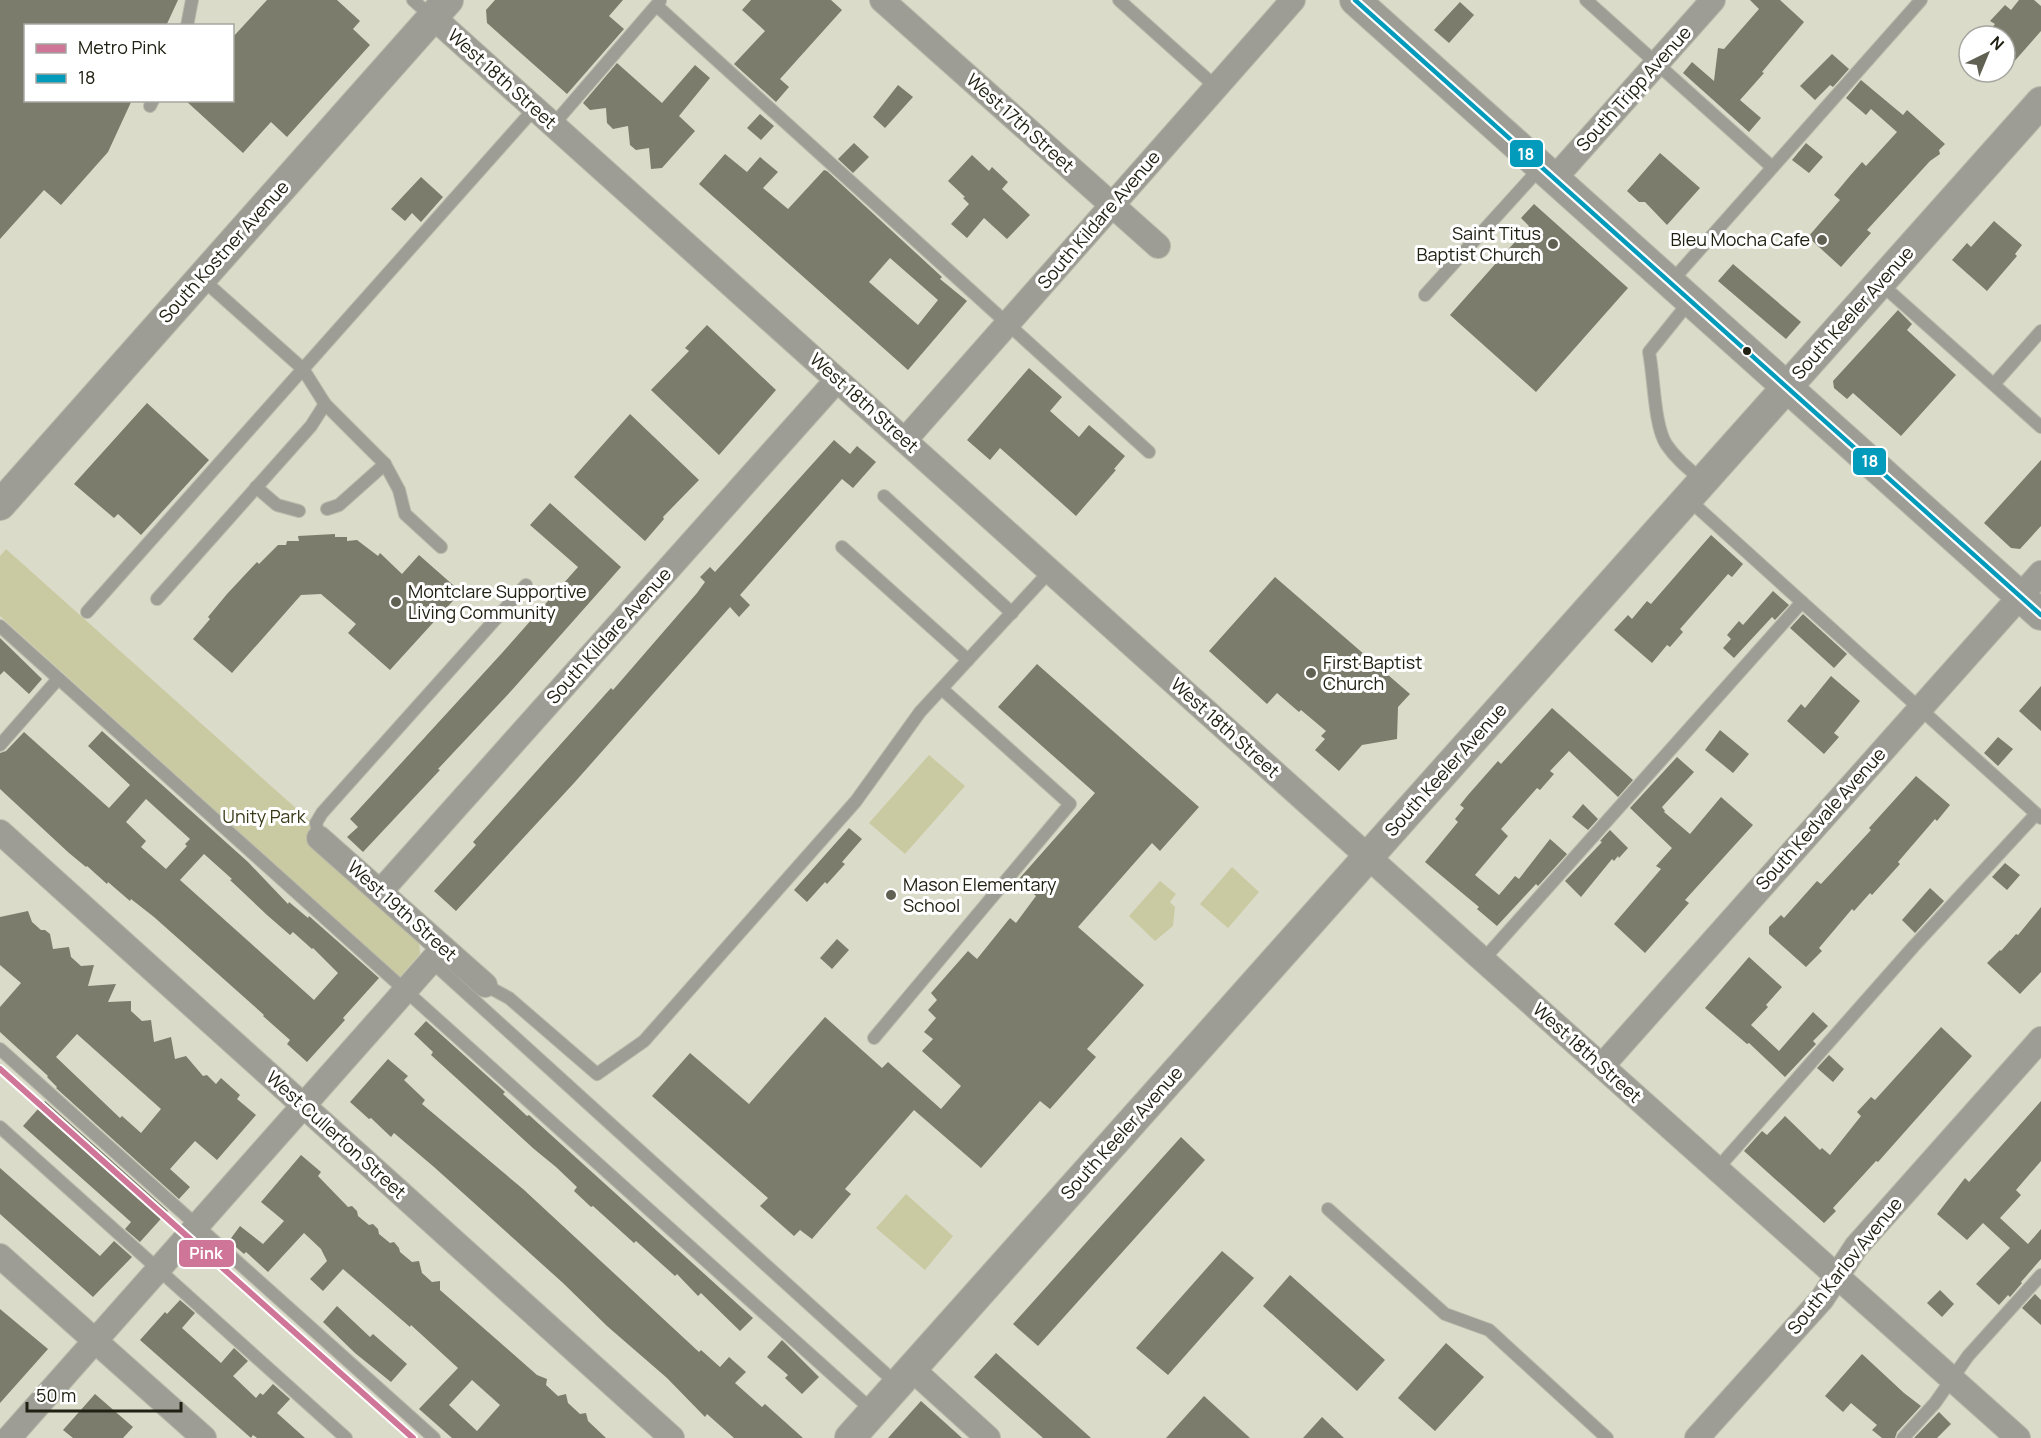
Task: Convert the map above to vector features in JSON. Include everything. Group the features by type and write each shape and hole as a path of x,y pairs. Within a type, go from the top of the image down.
{"street":[{"name":"West 17th Street","path":"882,0 1158,246"},
{"name":"South Kildare Avenue","path":"905,440 1293,0"},
{"path":"1355,0 2031,605"},
{"name":"South Tripp Avenue","path":"1547,173 1657,63 1713,0"},
{"name":"West 18th Street","path":"432,6 553,125 2018,1438"},
{"name":"South Kostner Avenue","path":"0,505 201,278 432,6"},
{"name":"South Keeler Avenue","path":"850,1438 2041,102"},
{"name":"South Kildare Avenue","path":"380,892 837,380"},
{"name":"South Kedvale Avenue","path":"1602,1066 1920,709 2031,605 2041,573"},
{"name":"West Cullerton Street","path":"0,832 672,1438"},
{"name":"West 19th Street","path":"319,838 380,892 437,955 484,985"},
{"path":"9,1438 437,955"},
{"name":"South Karlov Avenue","path":"1697,1438 1822,1299 1856,1247 2041,1039"},
{"path":"0,1256 204,1438"},
{"path":"905,1377 988,1438"}],"lane":[{"path":"188,24 192,0"},
{"path":"1119,0 1216,87"},
{"path":"1586,0 1772,167"},
{"path":"1717,1169 1914,946 2039,816 1802,602 1695,490 1680,462 1665,442 1657,414 1650,352 1680,292 1772,167 1921,0"},
{"path":"553,125 659,3 1149,452"},
{"path":"87,612 535,108"},
{"path":"1425,295 1547,173"},
{"path":"201,278 303,369 325,404 385,464 399,490 405,514 441,547"},
{"path":"1880,282 2041,427"},
{"path":"1994,384 2041,331"},
{"path":"157,599 311,426 325,404"},
{"path":"327,509 339,504 385,464"},
{"path":"256,488 277,505 299,511"},
{"path":"884,496 1012,613"},
{"path":"842,547 968,660"},
{"path":"484,985 509,998 597,1074 644,1041 856,801 920,712 1050,571"},
{"path":"319,838 316,823 322,813 526,585"},
{"path":"1483,960 1802,602"},
{"path":"0,626 874,1412"},
{"path":"0,745 58,679"},
{"path":"874,1038 1070,804 942,689"},
{"path":"437,955 905,1377"},
{"path":"0,1049 434,1438"},
{"path":"0,1127 346,1438"},
{"path":"1328,1209 1445,1314 1489,1330 1605,1437"},
{"path":"1903,1438 1935,1403 1968,1356 2041,1275"}],"green space":[{"name":"Unity Park","path":"6,549 317,827 307,840 419,940 420,954 400,977 0,616 0,556"},
{"path":"929,755 965,786 905,854 869,823"},
{"path":"1232,867 1259,892 1228,928 1200,904"},
{"path":"1160,881 1176,894 1170,902 1175,907 1173,926 1155,941 1129,916"},
{"path":"906,1194 953,1236 925,1270 876,1228"}],"building":[{"path":"0,0 178,0 167,24 24,24 24,102 131,102 108,152 61,205 44,190 0,239"},
{"path":"267,0 337,0 360,21 353,29 370,45 287,137 271,122 243,153 187,102 234,102 234,36"},
{"path":"495,0 623,0 609,16 624,29 567,94 487,23 486,10"},
{"path":"751,0 831,0 842,10 780,79 789,87 776,102 734,64 765,31 742,10"},
{"path":"1750,0 1780,0 1804,22 1740,100 1761,118 1749,132 1683,73 1692,62 1714,81 1718,48 1724,49 1759,9"},
{"path":"2019,0 2034,0 2041,6 2041,31 2017,58 2017,24 1995,24 1990,21 2005,5 2011,10"},
{"path":"1460,2 1474,15 1449,43 1434,30"},
{"path":"1832,54 1849,69 1833,87 1830,85 1815,100 1800,86"},
{"path":"617,63 662,103 695,65 710,78 679,116 695,131 662,168 651,169 649,148 636,150 630,145 628,126 613,129 607,123 606,108 590,110 583,103"},
{"path":"1861,80 1903,115 1907,110 1945,144 1939,150 1940,154 1930,161 1867,230 1871,233 1841,267 1808,237 1840,200 1834,195 1849,177 1862,162 1866,166 1897,132 1871,109 1866,115 1846,98"},
{"path":"898,85 913,97 885,128 873,117"},
{"path":"760,114 774,126 761,140 747,128"},
{"path":"854,143 869,157 853,173 838,159"},
{"path":"1806,143 1823,157 1809,173 1792,160"},
{"path":"1660,153 1700,188 1667,225 1645,202 1639,202 1627,191"},
{"path":"725,154 747,172 760,157 778,172 763,188 788,209 824,170 827,171 942,277 940,279 967,301 908,370 699,184","holes":["890,258 938,300 918,325 869,282"]},
{"path":"972,155 989,171 992,167 1008,182 1002,189 1030,215 1007,239 984,218 967,238 951,224 969,204 948,181"},
{"path":"421,177 443,197 421,222 412,213 405,221 391,209"},
{"path":"1534,204 1628,288 1536,392 1450,315 1529,226 1521,218"},
{"path":"1994,221 2022,245 2015,254 2017,256 1987,291 1952,260 1967,243 1971,247"},
{"path":"1733,264 1801,322 1786,339 1718,281"},
{"path":"1898,310 1912,324 1907,330 1956,375 1901,436 1853,393 1847,399 1834,388 1833,381"},
{"path":"707,325 776,390 719,455 651,390 689,351 685,348"},
{"path":"1029,368 1062,397 1050,411 1079,437 1089,425 1125,456 1114,469 1116,470 1076,516 1000,448 990,460 967,440"},
{"path":"147,403 209,460 141,535 118,514 114,518 74,484"},
{"path":"630,414 699,480 663,517 664,519 645,541 574,477"},
{"path":"834,440 850,454 857,446 876,462 853,488 842,479 740,595 750,605 739,617 730,607 574,783 456,911 434,891 476,845 473,842 611,688 613,690 697,593 705,582 700,577 710,567 715,572"},
{"path":"2041,460 2041,526 2020,549 2011,548 1984,523"},
{"path":"550,503 621,567 512,690 438,769 440,770 363,852 347,837 358,827 350,819 578,567 530,525"},
{"name":"Montclare Supportive Living Community","path":"335,534 335,537 347,537 347,541 357,540 378,556 380,553 402,574 419,555 461,592 390,670 348,633 356,624 321,594 301,595 232,673 193,639 227,594 257,562 259,564 278,545 286,545 287,541 299,541 298,536"},
{"path":"1711,535 1743,564 1732,577 1728,574 1680,629 1683,632 1670,647 1667,645 1652,663 1614,630 1628,615 1632,619 1647,601 1651,604"},
{"name":"First Baptist Church","path":"1275,577 1410,694 1398,707 1397,739 1362,745 1339,771 1315,750 1325,739 1321,736 1326,731 1277,693 1267,704 1209,651"},
{"path":"1773,591 1789,605 1775,620 1772,617 1734,658 1723,648 1731,639 1727,635 1739,621 1743,625"},
{"path":"1803,614 1847,654 1834,668 1790,628"},
{"path":"0,638 42,679 29,694 4,671 0,675"},
{"path":"1037,664 1199,807 1160,851 1152,843 1078,927 1144,985 1087,1049 1096,1057 1050,1109 1040,1101 981,1168 914,1110 845,1189 851,1194 812,1239 800,1230 794,1236 760,1206 768,1198 652,1096 690,1053 749,1104 825,1017 882,1068 888,1062 941,1109 961,1086 922,1051 933,1039 924,1032 936,1018 928,1010 937,1000 931,993 968,951 977,959 1010,918 1016,923 1036,896 1018,880 1095,793 998,707"},
{"path":"1831,676 1860,701 1834,733 1839,737 1824,754 1787,721 1801,704 1805,708"},
{"path":"2041,686 2041,731 2019,711"},
{"path":"1552,708 1633,780 1618,797 1569,751 1550,771 1554,774 1540,790 1537,788 1501,829 1508,836 1475,875 1499,895 1515,876 1519,879 1550,839 1567,854 1497,926 1477,909 1479,907 1425,862 1458,822 1455,819 1464,808 1460,805 1468,795 1498,761 1501,764"},
{"path":"1720,730 1749,754 1733,773 1705,750"},
{"path":"102,731 248,862 288,904 289,902 308,918 309,916 379,978 307,1062 287,1044 290,1040 264,1015 154,917 108,882 107,884 69,853 0,789 0,753 6,751 24,732 109,808 130,785 88,746","holes":["146,799 190,839 185,844 187,846 166,869 141,847 146,841 126,822","204,854 267,915 290,935 293,932 313,948 338,973 314,1000 180,880"]},
{"path":"1998,737 2013,749 1998,766 1984,753"},
{"path":"1677,757 1694,772 1662,807 1664,812 1690,834 1721,797 1753,825 1685,900 1689,903 1645,953 1614,924 1661,869 1656,866 1672,848 1630,808"},
{"path":"1916,776 1950,805 1937,821 1935,819 1872,895 1870,893 1854,911 1852,909 1819,948 1822,951 1806,967 1769,934 1769,927 1781,915 1784,918 1817,881 1821,884 1871,830 1869,828"},
{"path":"1583,804 1598,819 1588,830 1572,817"},
{"path":"849,828 862,839 842,862 845,864 807,902 794,890"},
{"path":"1610,830 1628,848 1619,858 1618,856 1614,861 1612,859 1581,897 1565,881 1602,842 1600,841"},
{"path":"2005,863 2020,875 2007,890 1992,877"},
{"path":"1930,888 1944,901 1915,933 1902,920"},
{"path":"2041,907 2041,972 2020,994 1987,963 2016,934 2018,935"},
{"path":"28,911 32,922 50,934 53,949 69,947 71,957 81,966 94,965 88,986 116,984 108,1002 131,1001 131,1011 142,1021 151,1020 154,1042 171,1037 175,1059 186,1056 203,1076 207,1075 216,1084 221,1078 240,1095 237,1099 256,1115 217,1160 195,1141 170,1169 190,1187 179,1199 56,1088 48,1076 0,1032 0,1007 21,983 0,965 0,917","holes":["77,1034 161,1109 141,1133 122,1116 120,1118 56,1057"]},
{"path":"837,939 849,950 832,969 820,958"},
{"path":"1749,957 1782,987 1751,1025 1779,1051 1813,1012 1828,1026 1813,1041 1816,1044 1785,1077 1749,1043 1747,1044 1705,1008"},
{"path":"426,1021 505,1092 503,1094 527,1116 529,1115 753,1318 740,1331 701,1293 698,1296 677,1274 675,1276 636,1241 634,1243 593,1206 591,1207 574,1191 577,1187 556,1167 431,1055 433,1052 414,1034"},
{"path":"1941,1027 1972,1056 1878,1162 1876,1161 1833,1208 1836,1211 1824,1223 1744,1151 1762,1131 1767,1135 1785,1116 1820,1150 1822,1148 1830,1155 1861,1116 1857,1112 1871,1097 1875,1100"},
{"path":"1829,1055 1844,1069 1833,1082 1817,1068"},
{"path":"388,1059 408,1076 404,1080 425,1100 422,1104 523,1189 699,1352 701,1350 720,1367 729,1357 746,1372 735,1383 762,1407 765,1404 803,1438 734,1438 707,1414 705,1417 667,1378 434,1167 394,1133 391,1137 350,1102"},
{"path":"45,1101 168,1211 140,1242 125,1229 131,1222 23,1126"},
{"path":"2041,1101 2041,1161 2016,1190 2021,1195 2000,1218 2028,1244 2041,1229 2041,1259 2010,1297 2008,1295 1999,1305 1976,1284 2010,1248 1983,1223 1967,1240 1937,1214 1965,1178 1969,1182"},
{"path":"1181,1137 1205,1160 1038,1346 1013,1324"},
{"path":"301,1155 321,1172 318,1176 348,1207 352,1206 358,1216 369,1225 373,1224 379,1234 390,1243 394,1242 400,1252 412,1262 419,1261 422,1273 432,1282 440,1281 440,1290 537,1375 547,1379 546,1385 558,1396 566,1394 568,1403 580,1414 586,1413 588,1421 606,1438 452,1438 419,1409 458,1368 411,1325 410,1327 343,1269 323,1291 310,1279 327,1261 321,1249 304,1233 268,1272 246,1252 244,1254 229,1241 240,1226 263,1244 284,1221 261,1202","holes":["472,1380 500,1405 477,1431 449,1405"]},
{"path":"0,1168 100,1256 114,1241 132,1257 93,1297 0,1214"},
{"path":"1222,1251 1254,1278 1168,1375 1136,1348"},
{"path":"1290,1275 1385,1360 1357,1391 1263,1306"},
{"path":"1940,1290 1954,1304 1942,1317 1927,1303"},
{"path":"2035,1294 2041,1300 2041,1325 2022,1308"},
{"path":"180,1300 195,1313 182,1328 221,1363 234,1348 248,1361 233,1376 256,1398 260,1393 263,1395 273,1384 290,1399 277,1413 305,1438 257,1438 253,1435 251,1438 140,1340 165,1312 167,1314"},
{"path":"337,1306 370,1337 373,1334 407,1364 391,1382 355,1353 323,1322"},
{"path":"0,1309 48,1349 0,1403"},
{"path":"782,1340 819,1377 802,1394 785,1378 788,1375 767,1357"},
{"path":"1446,1343 1484,1377 1435,1431 1398,1398"},
{"path":"996,1353 1091,1438 1043,1438 974,1377"},
{"path":"1862,1354 1921,1406 1897,1432 1895,1438 1882,1438 1872,1430 1877,1425 1851,1403 1843,1412 1825,1396"},
{"path":"95,1394 133,1427 123,1438 73,1438 63,1430"},
{"path":"1204,1396 1250,1438 1166,1438"},
{"path":"921,1401 962,1438 888,1438"},
{"path":"1939,1412 1951,1424 1937,1438 1914,1438"},
{"path":"1322,1417 1344,1438 1303,1438"}],"metro line":[{"name":"Pink","path":"0,1069 413,1438"}],"transit line":[{"name":"18","path":"1355,0 2041,615"}],"place":[{"name":"Bleu Mocha Cafe","path":"1822,240"},
{"name":"Saint Titus Baptist Church","path":"1553,244"},
{"name":"Montclare Supportive Living Community","path":"396,602"},
{"name":"First Baptist Church","path":"1311,673"},
{"name":"Mason Elementary School","path":"891,895"}]}
